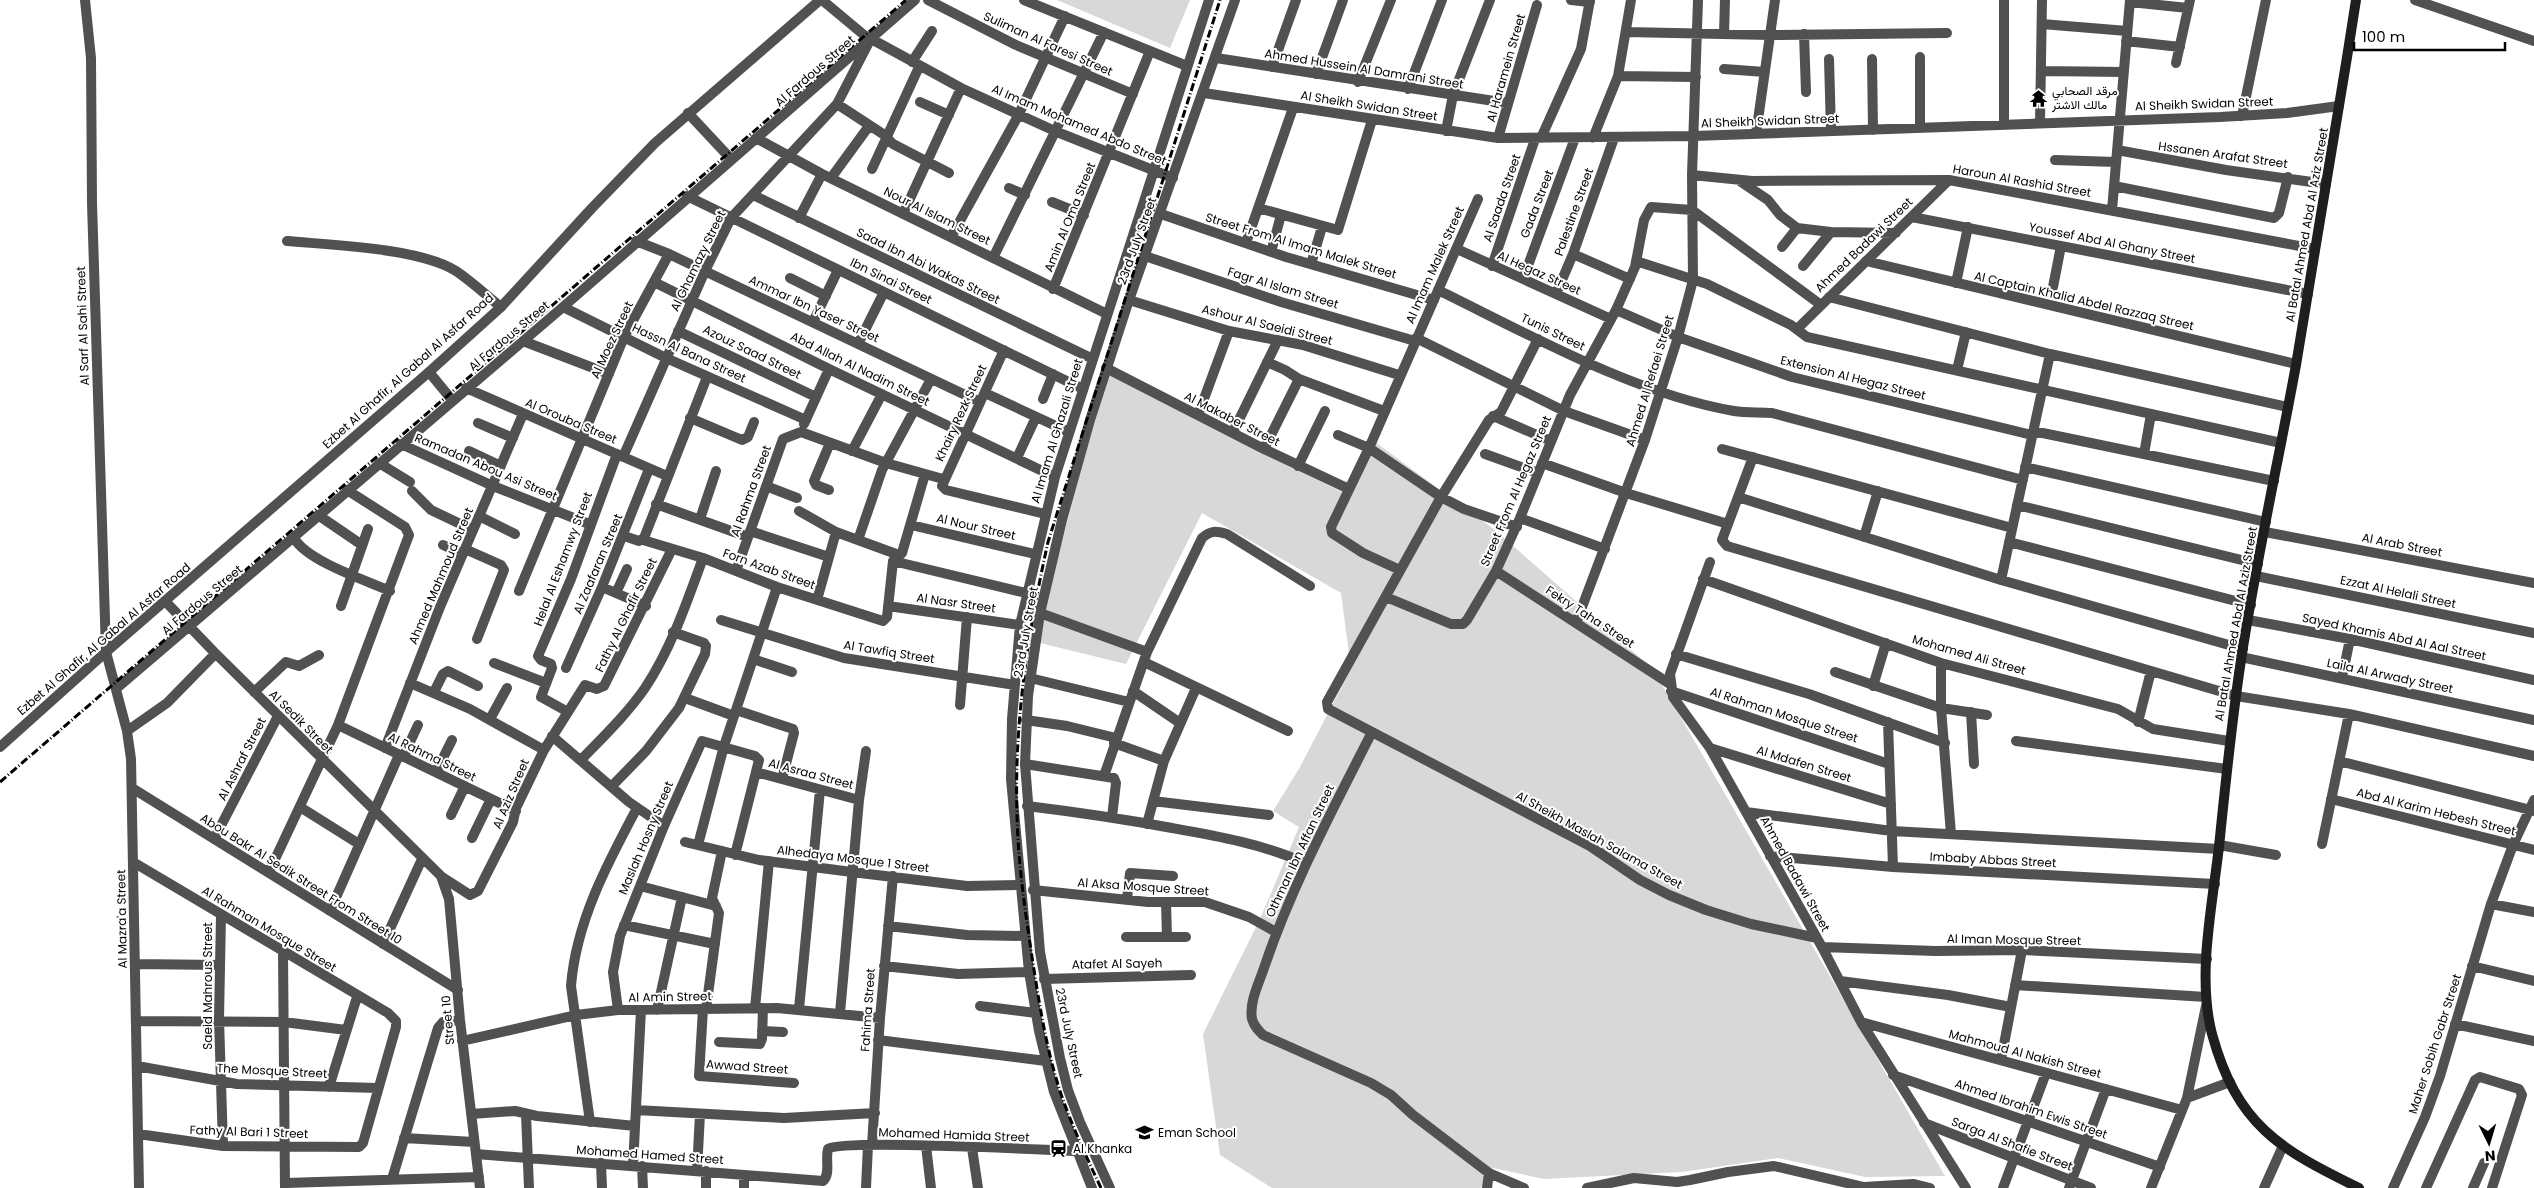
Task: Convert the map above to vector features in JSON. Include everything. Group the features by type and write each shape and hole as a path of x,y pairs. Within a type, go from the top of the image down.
{"main road":[{"name":"Al Batal Ahmed Abd Al Aziz Street","path":"2356,0 2296,364 2242,653 2229,741 2206,959 2206,1001 2211,1032 2230,1082 2243,1107 2261,1129 2282,1148 2359,1188"}],"street":[{"name":"Al Sarf Al Sahi Street","path":"85,0 91,58 92,213 106,652"},
{"name":"Ezbet Al Ghafir, Al Gabal Al Asfar Road","path":"0,747 165,600 429,372 500,307 626,171 688,113 821,0"},
{"name":"Al Imam Mohamed Abdo Street","path":"821,0 870,39 961,88 1018,116 1173,178"},
{"name":"Al Fardous Street","path":"117,688 563,307 687,196 914,0"},
{"name":"Suliman Al Faresi Street","path":"928,0 976,26 1045,58 1133,94"},
{"path":"1024,0 1187,66"},
{"name":"Al Imam Al Ghazali Street","path":"1092,1188 1076,1151 1046,1061 1028,972 1019,885 1011,769 1020,625 1035,554 1055,477 1208,0"},
{"name":"23rd July Street","path":"1110,1188 1080,1122 1068,1090 1044,978 1033,890 1025,764 1026,720 1030,678 1040,613 1074,474 1106,368 1236,0"},
{"path":"1272,67 1296,0"},
{"path":"1316,74 1343,0"},
{"path":"1408,89 1442,0"},
{"path":"1446,131 1453,95 1490,0"},
{"path":"1570,0 1590,1"},
{"path":"1593,138 1618,76 1630,0"},
{"name":"Ahmed Al Refaei Street","path":"1576,623 1645,440 1678,337 1693,280 1692,175 1698,0"},
{"path":"1724,34 1725,0"},
{"path":"1756,134 1775,0"},
{"path":"2004,0 2004,124"},
{"path":"2040,123 2042,0"},
{"path":"2242,116 2266,0"},
{"path":"2415,0 2534,41"},
{"path":"1358,82 1388,1"},
{"name":"Al Saada Street","path":"1492,266 1538,139 1581,49 1590,1"},
{"path":"2112,210 2130,1 2189,4 2176,63"},
{"name":"Al Haramein Street","path":"1498,138 1537,2"},
{"path":"951,237 1018,116 1065,16"},
{"path":"2042,24 2127,36 2180,47"},
{"path":"872,169 916,64 932,31"},
{"path":"993,258 1104,32"},
{"path":"1626,32 1770,35 1947,33"},
{"path":"1804,34 1806,92"},
{"name":"Al Ghamazy Street","path":"620,456 731,218 837,104 870,39"},
{"name":"Amin Al Oma Street","path":"1054,289 1150,51"},
{"path":"1920,57 1920,128"},
{"name":"Ahmed Hussein Al Damrani Street","path":"1216,58 1358,82 1507,103"},
{"path":"1830,59 1831,131"},
{"path":"1872,59 1873,130"},
{"path":"1724,69 1765,72"},
{"path":"2041,71 2124,72"},
{"path":"1618,76 1696,77"},
{"path":"903,214 961,88"},
{"name":"Al Sheikh Swidan Street","path":"1204,93 1446,131 1498,138 1538,139 1756,134 2119,119 2242,116 2287,113 2339,106"},
{"path":"920,102 949,115"},
{"path":"837,104 886,137 893,144 948,173"},
{"path":"1246,243 1293,108"},
{"path":"688,113 732,159"},
{"path":"1258,208 1334,230 1339,228 1372,120"},
{"path":"799,218 826,176 869,126"},
{"name":"Nour Al Islam Street","path":"756,138 826,176 1107,314"},
{"name":"Gada Street","path":"1522,279 1575,138"},
{"name":"Palestine Street","path":"1556,294 1573,254 1614,138"},
{"name":"Hssanen Arafat Street","path":"2117,150 2226,170 2288,177 2326,184"},
{"path":"2055,160 2116,162"},
{"name":"Haroun Al Rashid Street","path":"1692,175 1740,181 1949,180 2315,249"},
{"path":"2114,186 2274,218 2279,213 2288,177"},
{"name":"Ahmed Badawi Street","path":"1797,329 1949,180"},
{"path":"1740,181 1768,200 1780,215 1797,228 1831,232 1896,233"},
{"path":"1009,188 1025,196"},
{"name":"Saad Ibn Abi Wakas Street","path":"752,194 1093,359"},
{"name":"Ibn Sinai Street","path":"687,196 1083,389"},
{"name":"Al Imam Malek Street","path":"1416,339 1478,199"},
{"path":"1052,202 1084,215"},
{"name":"Street From Al Hegaz Street","path":"1386,597 1445,622 1463,624 1496,571 1564,411 1630,279 1636,261 1644,220 1651,207 1692,210"},
{"path":"1692,210 1712,222 1821,305"},
{"name":"Street From Al Imam Malek Street","path":"1161,214 1311,264 1436,295"},
{"path":"1271,252 1281,215"},
{"name":"Youssef Abd Al Ghany Street","path":"1912,217 2308,294"},
{"path":"1311,264 1322,227"},
{"path":"1956,283 1968,227"},
{"path":"1782,247 1797,228"},
{"path":"1803,266 1831,232"},
{"path":"287,240 375,249 433,262 456,271 500,307"},
{"name":"Ammar Ibn Yaser Street","path":"636,241 669,254 931,378 1036,417 1070,432"},
{"path":"2053,287 2061,246"},
{"name":"Al Hegaz Street","path":"1457,250 1556,294 1614,314"},
{"name":"Al Moez Street","path":"519,591 624,337 669,254"},
{"path":"1573,254 1630,279"},
{"name":"Fagr Al Islam Street","path":"1145,256 1281,302 1416,339 1564,411 1645,440"},
{"path":"1636,261 1693,280 1797,329 1807,336 2281,443"},
{"name":"Al Captain Khalid Abdel Razzaq Street","path":"1866,261 2296,364"},
{"path":"813,322 838,270"},
{"path":"790,278 826,296"},
{"name":"Abd Allah Al Nadim Street","path":"654,282 829,369 1055,477"},
{"path":"858,344 884,292"},
{"name":"Tunis Street","path":"1436,295 1538,338 1587,362 1660,391 1735,411 1772,413 2023,480"},
{"path":"1828,297 2050,354 2288,407"},
{"name":"Ashour Al Saeidi Street","path":"1129,300 1229,331 1303,345 1399,375"},
{"name":"Hassn Al Bana Street","path":"563,307 666,358 806,420"},
{"name":"Extension Al Hegaz Street","path":"1614,314 1792,377 2033,433 2144,454 2274,482"},
{"name":"Azouz Saad Street","path":"678,330 816,397"},
{"path":"1198,415 1229,331"},
{"path":"1957,370 1966,332"},
{"path":"1386,597 1441,497 1493,416 1501,412 1538,338"},
{"path":"1400,570 1363,553 1331,531 1416,339"},
{"path":"1233,432 1278,340"},
{"path":"523,341 609,374"},
{"name":"Khairy Rezk Street","path":"943,483 1004,350"},
{"path":"2001,580 2050,354"},
{"path":"1267,362 1285,370 1299,380 1384,411"},
{"name":"Al Makaber Street","path":"1106,368 1298,466 1349,489"},
{"path":"829,369 801,432 886,463 925,474 943,483 946,490 1045,514"},
{"path":"429,372 452,400"},
{"path":"1043,399 1054,374"},
{"path":"643,540 707,377"},
{"path":"858,540 886,463 931,378"},
{"path":"1264,449 1299,380"},
{"name":"Al Orouba Street","path":"466,388 667,476"},
{"path":"852,451 882,394"},
{"path":"1298,466 1325,412"},
{"name":"Ahmed Mahmoud Street","path":"385,748 464,551 523,414"},
{"path":"2144,454 2151,414"},
{"path":"1493,416 1551,441"},
{"path":"1017,458 1036,417"},
{"path":"690,418 742,440 748,437 754,422"},
{"path":"478,423 513,438"},
{"name":"Al Rahma Street","path":"736,571 783,439 789,435 796,435 801,432"},
{"path":"1338,435 1369,448 1441,497 1472,512 1518,522 1605,549"},
{"path":"829,490 816,484 814,481 830,443"},
{"name":"Ramadan Abou Asi Street","path":"401,444 492,486 590,524"},
{"path":"1722,448 2012,528"},
{"path":"469,451 501,466"},
{"path":"1485,454 1540,468 1728,524"},
{"name":"Helal Al Eshamwy Street","path":"546,683 552,666 541,660 538,656 571,579 590,524 620,456"},
{"path":"1753,457 1722,540 1727,546 2236,696 2349,714 2534,756"},
{"path":"380,463 411,486 431,510 473,530"},
{"name":"Al Arab Street","path":"2025,467 2265,527 2534,583"},
{"name":"Al Zaafaran Street","path":"566,668 624,536 649,469"},
{"path":"700,519 716,471"},
{"path":"888,606 896,558 911,525 925,474"},
{"path":"766,486 797,498"},
{"path":"269,872 338,725 408,539 408,530 347,490"},
{"path":"1864,537 1878,491"},
{"name":"Laila Al Arwady Street","path":"1738,497 2001,580 2242,653 2342,678 2534,720"},
{"path":"656,504 829,557"},
{"path":"2017,505 2258,564"},
{"path":"799,511 836,532 896,558 1026,593"},
{"path":"318,515 362,545"},
{"path":"479,516 515,534"},
{"name":"Al Nour Street","path":"911,525 1035,554"},
{"path":"341,606 368,530"},
{"path":"1104,776 1115,740 1146,657 1202,538 1209,532 1217,531 1227,534 1310,586"},
{"path":"817,600 836,532"},
{"name":"Forn Azab Street","path":"624,536 703,558 777,587 879,621 886,620 888,606"},
{"path":"294,538 318,558 390,591"},
{"path":"2009,542 2251,605"},
{"path":"443,545 502,565 504,570 477,639"},
{"name":"Fathy Al Ghafir Street","path":"600,689 612,673 672,549"},
{"path":"581,760 620,719 641,693 673,632 703,558"},
{"path":"1670,687 1670,674 1676,654 1710,562"},
{"path":"616,593 627,569"},
{"name":"Fekry Taha Street","path":"1496,571 1670,687"},
{"name":"Ezzat Al Helali Street","path":"2256,576 2534,633"},
{"name":"Mohamed Ali Street","path":"1703,579 1941,663 2118,709 2153,729 2229,741"},
{"path":"602,587 646,606"},
{"path":"698,845 724,746 777,587"},
{"name":"Al Sheikh Maslah Salama Street","path":"1386,597 1327,702 1328,709 1590,846 1640,880 1669,895 1706,910 1819,942"},
{"name":"Al Sedik Street","path":"165,600 215,654 422,859"},
{"name":"Al Nasr Street","path":"888,606 1020,625"},
{"path":"1040,613 1146,657 1196,688 1288,731"},
{"path":"960,705 967,617"},
{"name":"Al Tawfiq Street","path":"721,620 844,658 1015,684"},
{"name":"Sayed Khamis Abd Al Aal Street","path":"2248,620 2350,639 2534,680"},
{"path":"612,786 646,751 685,698 706,650 704,643 673,632"},
{"path":"2342,678 2350,639"},
{"path":"1873,686 1886,644"},
{"name":"Al Mazra'a Street","path":"106,652 127,731 132,788 139,1188"},
{"path":"127,731 167,703 215,654"},
{"path":"1676,654 1809,694 1945,743"},
{"path":"254,692 286,662 299,666 319,655"},
{"path":"753,658 792,672"},
{"path":"494,663 546,683 541,694 543,700 568,712"},
{"path":"1941,663 1941,708 1951,834"},
{"path":"434,692 443,674 448,671 478,686"},
{"path":"2138,722 2151,671"},
{"path":"1835,672 1941,708 1987,715"},
{"path":"1030,678 1129,702"},
{"path":"410,683 434,692 490,719 544,750"},
{"name":"Al Aziz Street","path":"441,876 470,895 475,894 513,822 516,811 552,736 585,685 600,689"},
{"name":"Ahmed Badawi Street","path":"1670,687 1677,704 1710,748 1893,1076 1966,1188"},
{"name":"Al Rahman Mosque Street","path":"1670,687 1889,764"},
{"path":"490,719 507,688"},
{"path":"1147,824 1164,761 1196,688"},
{"path":"1133,691 1180,723"},
{"path":"685,698 794,729 782,779"},
{"path":"1971,712 1974,764"},
{"path":"2322,844 2349,714"},
{"name":"Al Ashraf Street","path":"214,839 278,716"},
{"path":"1026,720 1067,726 1115,740 1164,761"},
{"path":"1888,722 1893,867"},
{"path":"330,911 373,811 418,724"},
{"name":"Al Rahma Street","path":"338,725 516,811"},
{"name":"Othman Ibn Affan Street","path":"1372,732 1305,863 1276,932 1253,1001 1252,1019 1256,1028 1263,1035 1371,1083 1391,1095 1413,1115 1489,1173 1524,1188"},
{"path":"552,736 637,808 664,826"},
{"path":"436,772 452,740"},
{"name":"Maslah Hosny Street","path":"618,1010 614,972 624,925 700,742 705,741 755,756 757,767"},
{"path":"2016,741 2227,768"},
{"name":"Al Mdafen Street","path":"1710,748 1891,804"},
{"path":"840,1013 859,800 866,750"},
{"path":"2339,761 2532,807"},
{"path":"1025,764 1114,778 1116,783 1112,817"},
{"path":"734,854 757,767"},
{"name":"Al Asraa Street","path":"757,767 782,779 859,800"},
{"path":"451,815 465,786"},
{"name":"Abou Bakr Al Sedik Street From Street 10","path":"132,788 458,990"},
{"path":"799,1009 820,790"},
{"path":"472,838 491,799"},
{"name":"Abd Al Karim Hebesh Street","path":"2331,799 2534,850"},
{"path":"1153,800 1269,815"},
{"path":"1027,806 1112,817 1238,840 1275,851 1305,863"},
{"path":"300,807 359,844"},
{"name":"Maher Sobih Gabr Street","path":"2394,1188 2425,1116 2491,904 2513,845 2532,807"},
{"path":"590,1122 571,986 572,968 584,920 614,851 637,808"},
{"path":"1746,812 1892,831 2219,847 2276,855"},
{"name":"Alhedaya Mosque 1 Street","path":"685,842 769,861 852,872 967,886 1019,885"},
{"path":"704,1009 719,913 712,898 722,851"},
{"name":"Imbaby Abbas Street","path":"1770,856 1893,867 2215,884"},
{"path":"383,944 422,859"},
{"name":"Street 10","path":"422,859 441,876 449,899 462,1041 480,1188"},
{"path":"719,1042 760,1044 762,1031 759,1008 769,861"},
{"name":"Al Rahman Mosque Street","path":"133,862 357,997 393,1016 396,1027 378,1088"},
{"path":"1127,899 1128,876 1130,872 1173,876"},
{"name":"Fahima Street","path":"866,1188 875,1113 878,1040 893,876"},
{"path":"640,886 716,906"},
{"name":"Al Aksa Mosque Street","path":"1033,890 1166,902 1205,902 1250,917 1276,932"},
{"path":"657,1010 682,897"},
{"path":"1166,902 1167,937"},
{"path":"2491,904 2534,912"},
{"name":"Saeid Mahrous Street","path":"221,915 219,1020 223,1146"},
{"path":"624,925 673,937 715,944"},
{"path":"888,926 967,935 1024,936"},
{"path":"1126,937 1186,937"},
{"name":"Al Iman Mosque Street","path":"1819,942 1935,951 2022,950 2206,959"},
{"path":"2001,1060 2022,950"},
{"path":"283,952 286,1186 392,1179 447,1183 479,1177"},
{"path":"135,964 220,965"},
{"path":"884,966 958,974 1028,972"},
{"path":"2472,966 2534,981"},
{"name":"Atafet Al Sayeh","path":"1044,978 1191,975"},
{"path":"1840,981 1948,995 2011,1007"},
{"path":"2015,985 2206,1001 2187,1098 2153,1187"},
{"path":"329,1087 357,997"},
{"path":"980,1006 1036,1013"},
{"name":"Awwad Street","path":"704,1009 699,1076 794,1083"},
{"name":"Al Amin Street","path":"462,1041 576,1015 618,1010 799,1009 880,1018"},
{"path":"641,1010 635,1126 637,1166 643,1188"},
{"path":"136,1020 284,1022 346,1030"},
{"path":"392,1179 438,1028 443,1022 460,1020"},
{"name":"Mahmoud Al Nakish Street","path":"1862,1022 2182,1110"},
{"path":"2455,1024 2534,1041"},
{"path":"762,1031 783,1032"},
{"path":"878,1040 1046,1061"},
{"name":"The Mosque Street","path":"137,1066 221,1082 378,1088"},
{"path":"2003,1188 2046,1073"},
{"name":"Ahmed Ibrahim Ewis Street","path":"1893,1076 2160,1167"},
{"path":"2426,1188 2475,1080 2480,1077 2519,1089 2522,1095 2492,1188"},
{"path":"2187,1098 2230,1082"},
{"name":"Fathy Al Bari 1 Street","path":"138,1134 223,1146 359,1147 363,1143 378,1088"},
{"path":"2071,1184 2106,1089"},
{"path":"636,1110 784,1118 875,1113"},
{"path":"470,1114 508,1111 635,1126"},
{"path":"526,1114 529,1188"},
{"path":"700,1114 701,1171 706,1188"},
{"name":"Sarga Al Shafie Street","path":"1924,1123 2014,1158 2071,1184 2091,1188"},
{"path":"404,1138 474,1142"},
{"name":"Mohamed Hamida Street","path":"823,1181 827,1177 827,1153 832,1147 870,1145 1076,1151"},
{"path":"926,1146 931,1188"},
{"path":"972,1148 978,1188"},
{"path":"2264,1188 2282,1148"},
{"name":"Mohamed Hamed Street","path":"476,1154 744,1174 785,1183 823,1181"},
{"path":"601,1163 602,1188"},
{"path":"2473,1188 2484,1163"},
{"path":"1587,1188 1625,1184 1644,1178 1677,1182 1774,1166 1871,1188 1904,1184 1926,1187"},
{"path":"1487,1188 1489,1173"},
{"path":"744,1174 744,1188"}],"shaded area":[{"path":"1057,0 1190,0 1170,48"},
{"path":"1106,373 1348,495 1375,442 1495,530 1653,669 1945,1176 1865,1177 1778,1158 1682,1172 1544,1179 1493,1168 1481,1188 1272,1188 1220,1155 1203,1034 1260,919 1299,827 1273,811 1300,767 1351,669 1341,593 1202,513 1126,664 1036,642"}],"railway":[{"path":"0,782 906,0"},
{"path":"1101,1188 1084,1152 1060,1091 1047,1042 1037,991 1020,869 1017,780 1020,711 1034,610 1048,542 1220,0"}],"place":[{"name":"مرقد الصحابي مالك الاشتر","path":"2038,98"},
{"name":"Eman School","path":"1144,1133"},
{"name":"Al Khanka","path":"1059,1149"}]}
